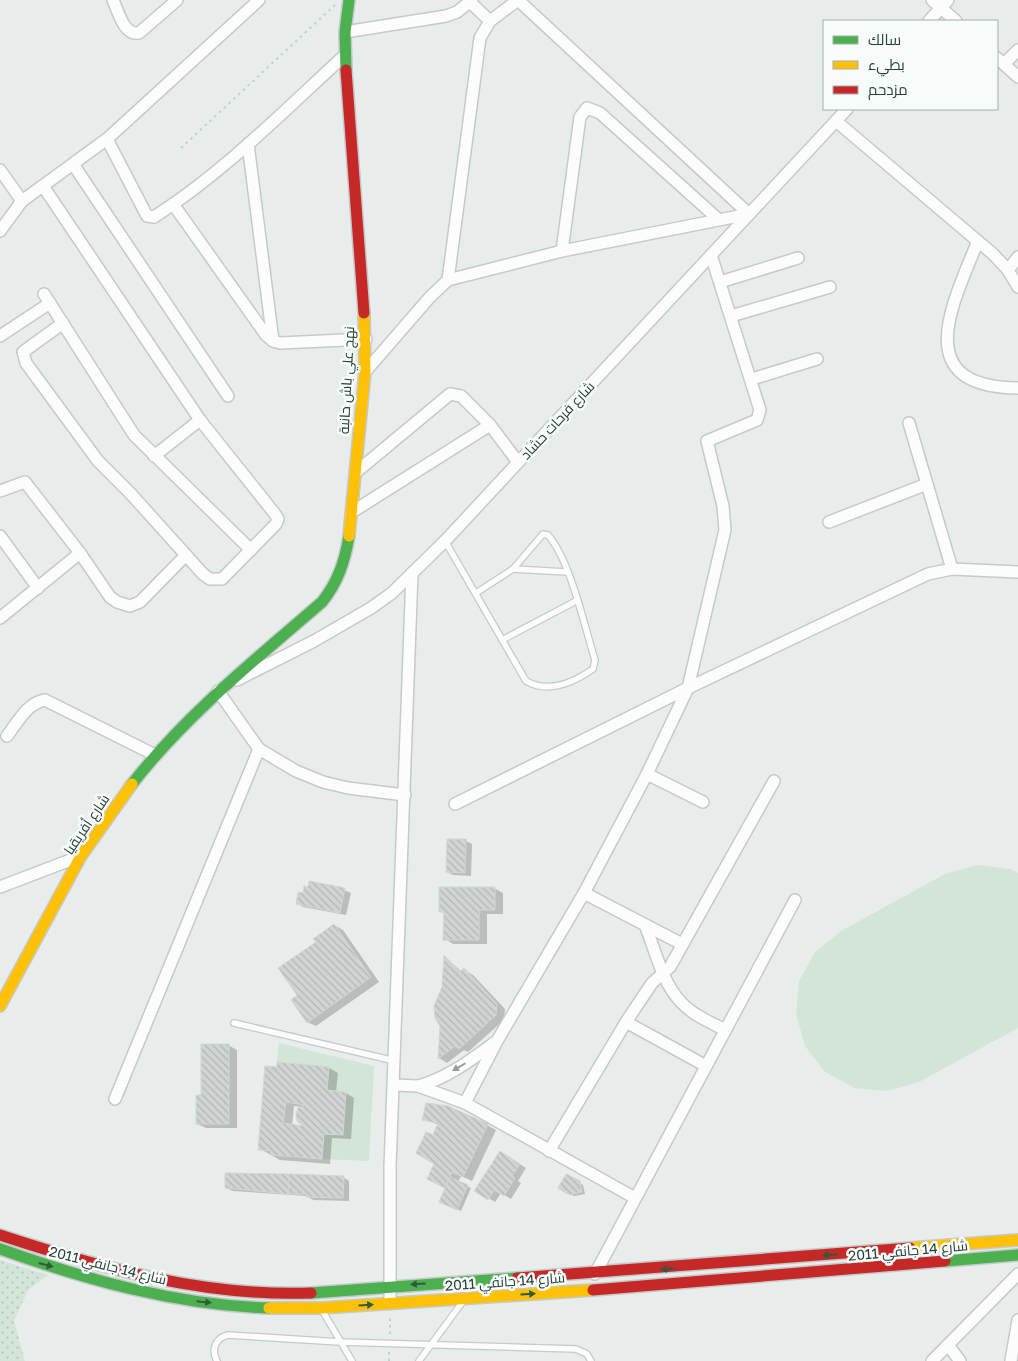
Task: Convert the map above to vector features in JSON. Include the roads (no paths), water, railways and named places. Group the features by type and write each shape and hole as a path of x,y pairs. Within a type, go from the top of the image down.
{"main road":[{"name":"نهج علي باش حانبة","path":"228,683 305,618 334,587 346,554 352,512 365,372 366,339 345,55 348,3"},
{"name":"شارع أفريقيا","path":"0,1006 80,856 131,784 155,755 199,708 228,683"},
{"name":"شارع 14 جانفي 2011","path":"0,1235 41,1249 136,1273 196,1285 266,1293 317,1293 390,1286 595,1274 1018,1240"},
{"name":"شارع 14 جانفي 2011","path":"0,1249 48,1265 192,1301 263,1308 321,1308 465,1299 705,1282 1018,1255"}],"street":[{"path":"113,0 126,27 135,34 139,33 177,0"},
{"path":"0,231 22,201 107,139 259,0"},
{"path":"448,280 476,51 480,38 490,22 518,0 749,214"},
{"path":"932,0 945,4 955,20"},
{"path":"345,32 446,16 457,12 471,1 490,22"},
{"path":"930,20 945,4"},
{"path":"1018,50 1000,61 1018,77"},
{"path":"107,139 147,216 154,217 248,144 345,55"},
{"path":"562,251 580,117 587,108 600,113 718,220"},
{"name":"شارع فرحات حشاد","path":"228,683 269,665 346,623 392,592 445,541 846,110"},
{"path":"836,121 978,241 1008,270 1018,287"},
{"path":"248,144 273,341"},
{"path":"73,164 228,396"},
{"path":"0,170 22,201"},
{"path":"43,186 200,420 278,519 276,524 228,575 216,581 203,574 98,461 26,363 23,352 63,323"},
{"path":"173,204 266,335 273,341 280,343 366,339"},
{"path":"365,372 430,297 448,280 562,251 749,214"},
{"path":"978,241 952,309 947,351 952,365 970,380 994,387 1018,388"},
{"path":"465,1103 497,1041 584,893 647,774 688,688 725,530 723,506 707,441 757,420 760,410 752,379 711,254"},
{"path":"1008,270 1018,257"},
{"path":"720,282 798,258"},
{"path":"731,316 830,287"},
{"path":"0,336 47,298 134,435 251,550"},
{"path":"752,379 817,359"},
{"path":"355,472 450,394 461,396 490,425 518,462"},
{"path":"154,456 200,420"},
{"path":"909,423 952,569"},
{"path":"352,512 490,425"},
{"path":"0,491 25,482 80,553 110,597 117,602 130,606 140,602 186,555"},
{"path":"829,522 927,484"},
{"path":"0,536 38,588"},
{"path":"0,618 80,553"},
{"path":"455,804 688,688 928,574 952,569 1018,572"},
{"path":"390,1303 390,1168 412,573"},
{"path":"218,692 259,749 296,771 324,782 358,789 405,794"},
{"path":"7,736 29,706 45,700 155,755"},
{"path":"115,1099 259,749"},
{"path":"647,774 703,802"},
{"path":"550,1151 626,1022 652,983 664,974 774,781"},
{"path":"0,887 80,856"},
{"path":"584,893 682,944"},
{"path":"595,1274 795,900"},
{"path":"645,925 664,974 680,1002 695,1014 725,1030"},
{"path":"626,1022 706,1066"},
{"path":"394,1086 418,1086 438,1079 472,1060 497,1041"},
{"path":"418,1086 465,1103 634,1198"},
{"path":"932,1361 1018,1274"},
{"path":"1011,1361 1018,1320"},
{"path":"948,1345 960,1361"}],"lane":[{"path":"445,541 526,681 536,687 550,689 585,675 593,669 595,660 567,572 554,541 548,535 543,534 513,569 476,593"},
{"path":"513,569 567,572"},
{"path":"502,640 576,601"},
{"path":"234,1022 395,1061"},
{"path":"419,1361 465,1299"},
{"path":"321,1308 352,1361"},
{"path":"217,1361 214,1350 215,1344 224,1336 340,1342 431,1343 576,1349 587,1354 591,1361"}]}
